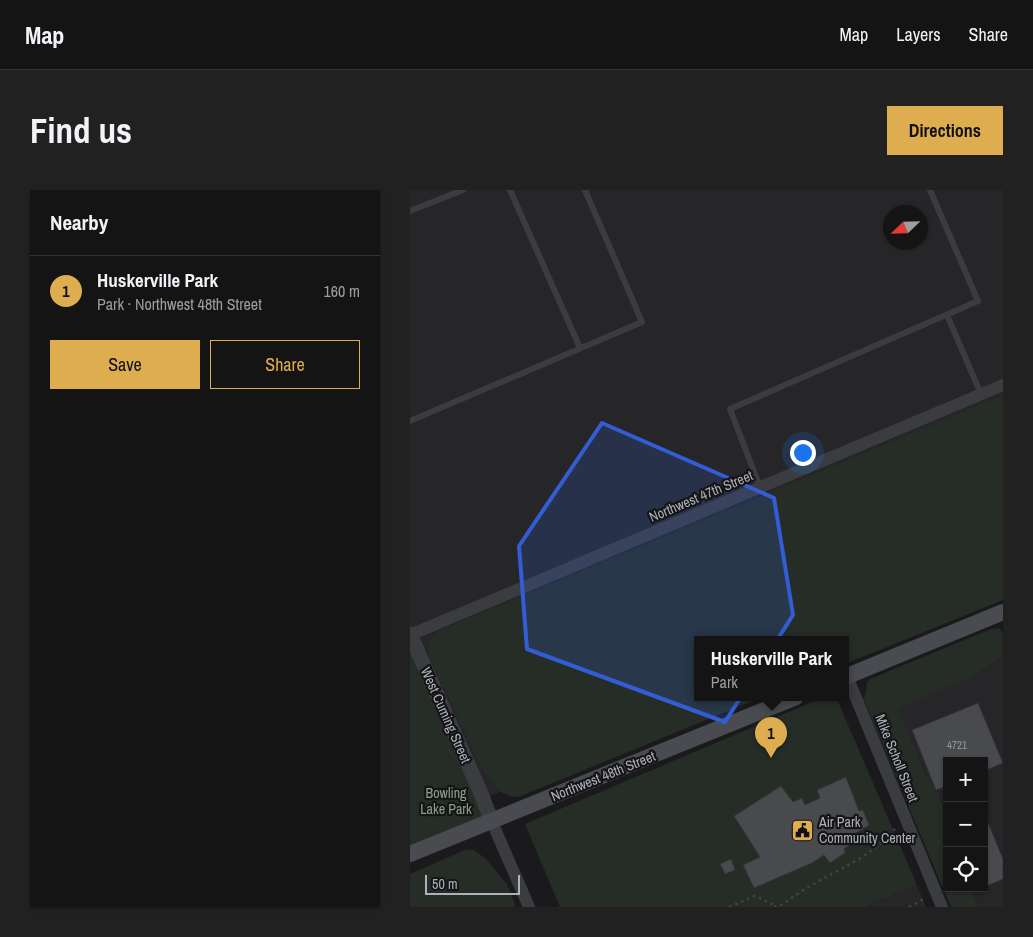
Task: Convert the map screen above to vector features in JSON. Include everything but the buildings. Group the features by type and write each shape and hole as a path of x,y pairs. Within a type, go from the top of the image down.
{"main road":[{"path":"849,675 1003,612"},
{"name":"Northwest 48th Street","path":"410,854 786,701"}],"street":[{"name":"Northwest 47th Street","path":"410,634 1003,385"},
{"name":"West Cuming Street","path":"410,634 529,907"},
{"name":"Mike Scholl Street","path":"849,683 942,907"}],"lane":[{"path":"410,211 463,190"},
{"path":"510,190 580,348"},
{"path":"410,420 642,322 585,190"},
{"path":"760,487 730,409 978,301 930,190"},
{"path":"947,315 982,394"}],"path":[{"path":"729,907 755,896 776,907 852,863 888,838 895,830"},
{"path":"909,907 924,899"}],"highlighted area":[{"path":"602,423 774,498 793,615 725,722 527,649 519,546"}],"shaded area":[{"path":"410,190 1003,190 1003,586 849,638 849,636 694,636 694,701 722,701 410,829"},
{"path":"1003,640 1003,907 965,907 959,892 988,892 988,757 943,757 943,856 873,694"},
{"path":"917,885 926,907 865,907"}],"green space":[{"path":"1003,395 1003,600 849,662 849,636 694,636 694,701 752,701 521,796 513,797 501,792 479,763 428,654 430,640 441,630"},
{"path":"999,628 1003,633 1002,656 970,678 898,708 926,777 930,776 943,806 943,888 863,698 865,697 867,683 870,679 991,629"},
{"name":"Bowling Lake Park","path":"410,634 492,822 410,854"},
{"path":"815,701 838,701 917,885 865,907 560,907 525,824"},
{"path":"465,850 474,850 485,858 507,884 516,907 410,907 410,874"},
{"path":"945,892 972,892 978,907 951,907"}],"place":[{"name":"Huskerville Park","path":"771,758"},
{"name":"Air Park Community Center","path":"803,830"}]}
